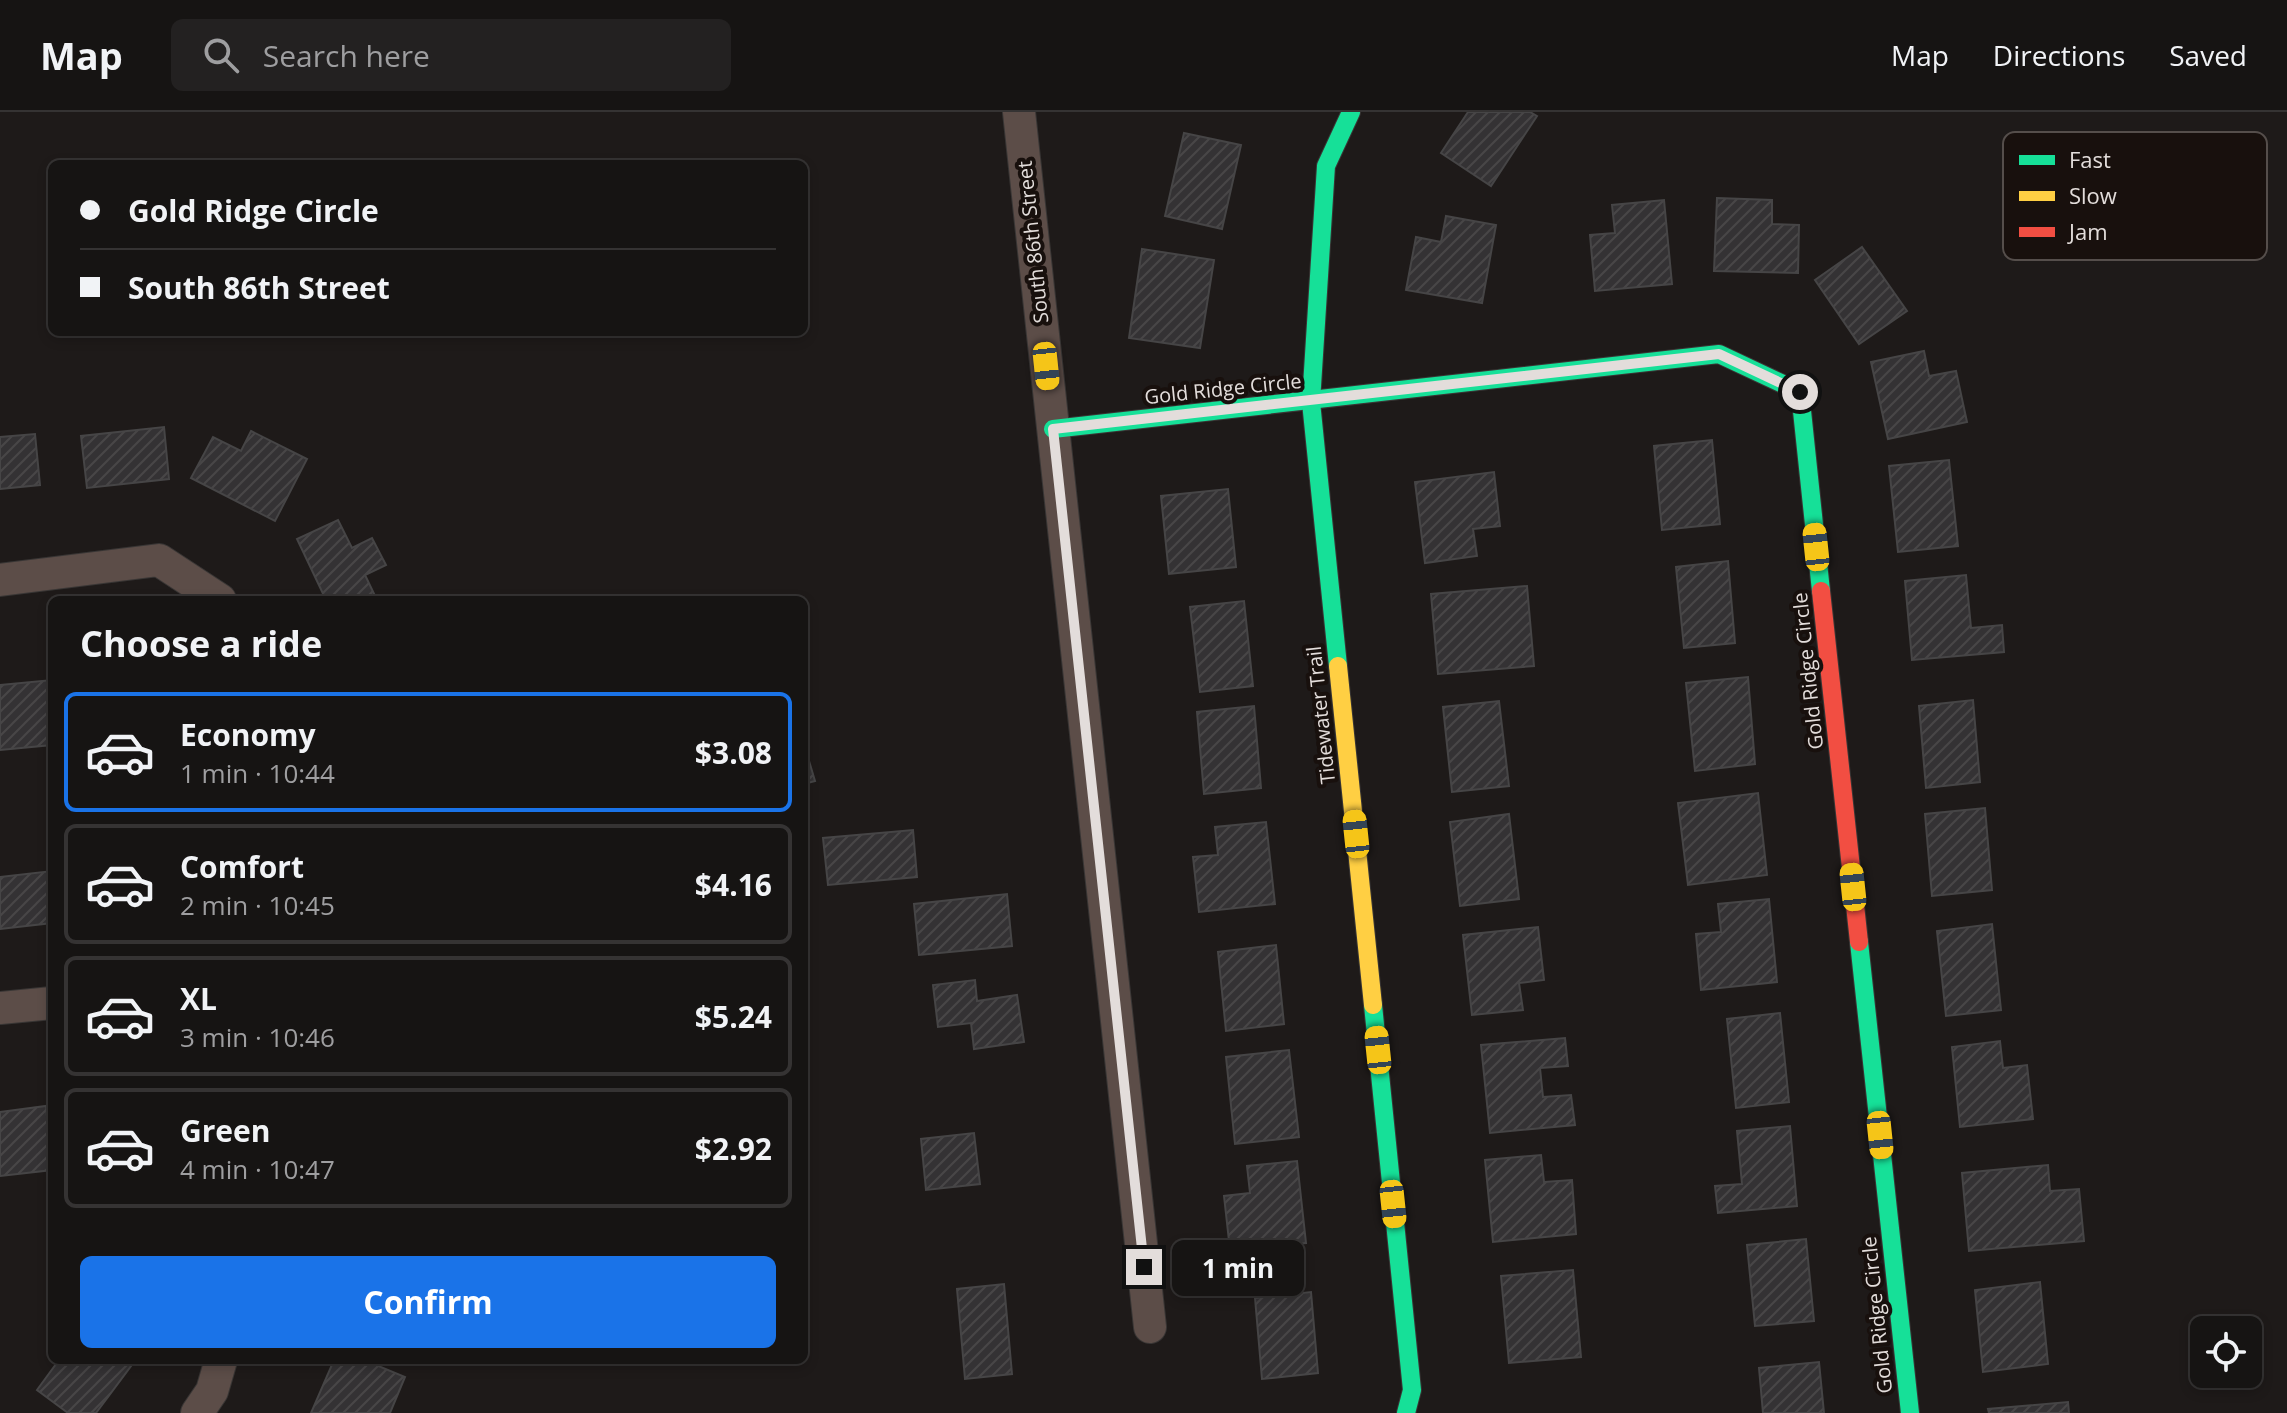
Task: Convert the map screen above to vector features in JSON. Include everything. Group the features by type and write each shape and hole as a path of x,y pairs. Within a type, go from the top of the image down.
{"street":[{"name":"South 86th Street","path":"1019,112 1150,1327"},
{"name":"Tidewater Trail","path":"1351,112 1326,166 1311,402 1412,1390 1406,1413"},
{"name":"Gold Ridge Circle","path":"1053,429 1719,354 1800,392 1910,1413"},
{"path":"0,580 159,560 214,596"},
{"path":"0,1008 48,1003"},
{"path":"197,1413 212,1391 220,1364"}],"building":[{"path":"1468,112 1530,112 1537,116 1491,186 1441,153"},
{"path":"1184,133 1241,145 1222,229 1165,216"},
{"path":"1717,198 1772,200 1772,224 1799,225 1798,273 1714,271"},
{"path":"1664,200 1672,284 1595,291 1590,235 1615,233 1612,205"},
{"path":"1446,216 1496,225 1482,303 1406,290 1416,237 1441,242"},
{"path":"1862,247 1907,311 1859,344 1815,280"},
{"path":"1142,249 1214,260 1200,348 1129,338"},
{"path":"1924,351 1929,376 1956,371 1967,422 1888,439 1871,362"},
{"path":"164,427 169,479 87,488 81,436"},
{"path":"251,431 307,459 275,521 191,478 213,437 241,451"},
{"path":"35,434 40,485 0,489 0,437"},
{"path":"1712,440 1720,524 1662,530 1654,446"},
{"path":"1949,460 1958,546 1898,552 1889,466"},
{"path":"1494,472 1500,526 1473,529 1477,556 1425,563 1415,482"},
{"path":"1228,489 1236,567 1169,574 1161,496"},
{"path":"338,520 352,548 372,538 386,565 365,575 375,596 324,596 297,539"},
{"path":"1728,561 1735,643 1684,648 1676,567"},
{"path":"1966,575 1971,628 2002,625 2004,652 1912,660 1905,581"},
{"path":"1527,586 1534,666 1438,674 1431,594"},
{"path":"1244,601 1253,686 1200,692 1190,607"},
{"path":"1748,677 1755,764 1695,771 1686,683"},
{"path":"48,680 48,745 0,750 0,685"},
{"path":"1973,700 1980,782 1926,788 1919,706"},
{"path":"1499,701 1509,786 1452,792 1443,707"},
{"path":"1254,706 1261,788 1204,794 1197,712"},
{"path":"808,757 815,781 808,783"},
{"path":"1758,793 1767,875 1688,885 1678,803"},
{"path":"1985,808 1992,890 1932,896 1925,814"},
{"path":"1509,814 1519,899 1460,906 1450,822"},
{"path":"1266,822 1275,904 1199,912 1193,857 1218,855 1215,827"},
{"path":"913,830 917,877 828,885 823,838"},
{"path":"48,871 48,923 0,929 0,877"},
{"path":"1007,894 1012,946 919,955 914,904"},
{"path":"1769,899 1777,982 1701,990 1696,934 1721,932 1718,904"},
{"path":"1992,924 2001,1010 1946,1016 1937,931"},
{"path":"1538,927 1544,980 1519,983 1523,1010 1472,1015 1463,935"},
{"path":"1276,945 1284,1024 1226,1031 1218,952"},
{"path":"975,980 977,1001 1017,995 1024,1042 974,1049 971,1023 938,1027 933,985"},
{"path":"1780,1013 1789,1102 1736,1108 1727,1019"},
{"path":"1565,1038 1568,1066 1540,1068 1543,1097 1571,1095 1575,1125 1490,1133 1481,1045"},
{"path":"2000,1041 2003,1068 2027,1065 2033,1119 1960,1127 1952,1047"},
{"path":"1289,1050 1299,1137 1235,1144 1226,1057"},
{"path":"46,1106 48,1170 0,1176 0,1112"},
{"path":"1790,1126 1797,1206 1718,1213 1715,1186 1742,1184 1737,1131"},
{"path":"974,1133 980,1184 926,1190 921,1139"},
{"path":"1541,1155 1544,1182 1572,1180 1576,1234 1493,1242 1485,1160"},
{"path":"1297,1161 1306,1243 1230,1250 1224,1196 1250,1193 1247,1166"},
{"path":"2048,1165 2050,1191 2079,1189 2084,1241 1969,1251 1962,1173"},
{"path":"1806,1239 1814,1321 1755,1326 1747,1245"},
{"path":"1573,1270 1581,1357 1509,1363 1501,1276"},
{"path":"2040,1282 2048,1364 1983,1372 1975,1290"},
{"path":"1004,1284 1012,1374 965,1379 957,1289"},
{"path":"1311,1292 1318,1373 1262,1379 1255,1298"},
{"path":"1819,1362 1824,1413 1763,1413 1759,1368"},
{"path":"56,1364 133,1364 96,1413 68,1413 37,1390"},
{"path":"332,1364 374,1364 405,1377 390,1413 311,1413"},
{"path":"2068,1402 2069,1413 1989,1413 1988,1409"}],"traffic: fast":[{"path":"1338,666 1311,402 1326,166 1351,112"},
{"path":"1053,429 1719,354 1800,392 1821,591"},
{"path":"1859,942 1910,1413"},
{"path":"1373,1005 1412,1390 1406,1413"}],"traffic: slow":[{"path":"1338,666 1373,1005"}],"traffic: jam":[{"path":"1821,591 1859,942"}],"route":[{"path":"1144,1267 1053,429 1719,354 1800,392"}]}
